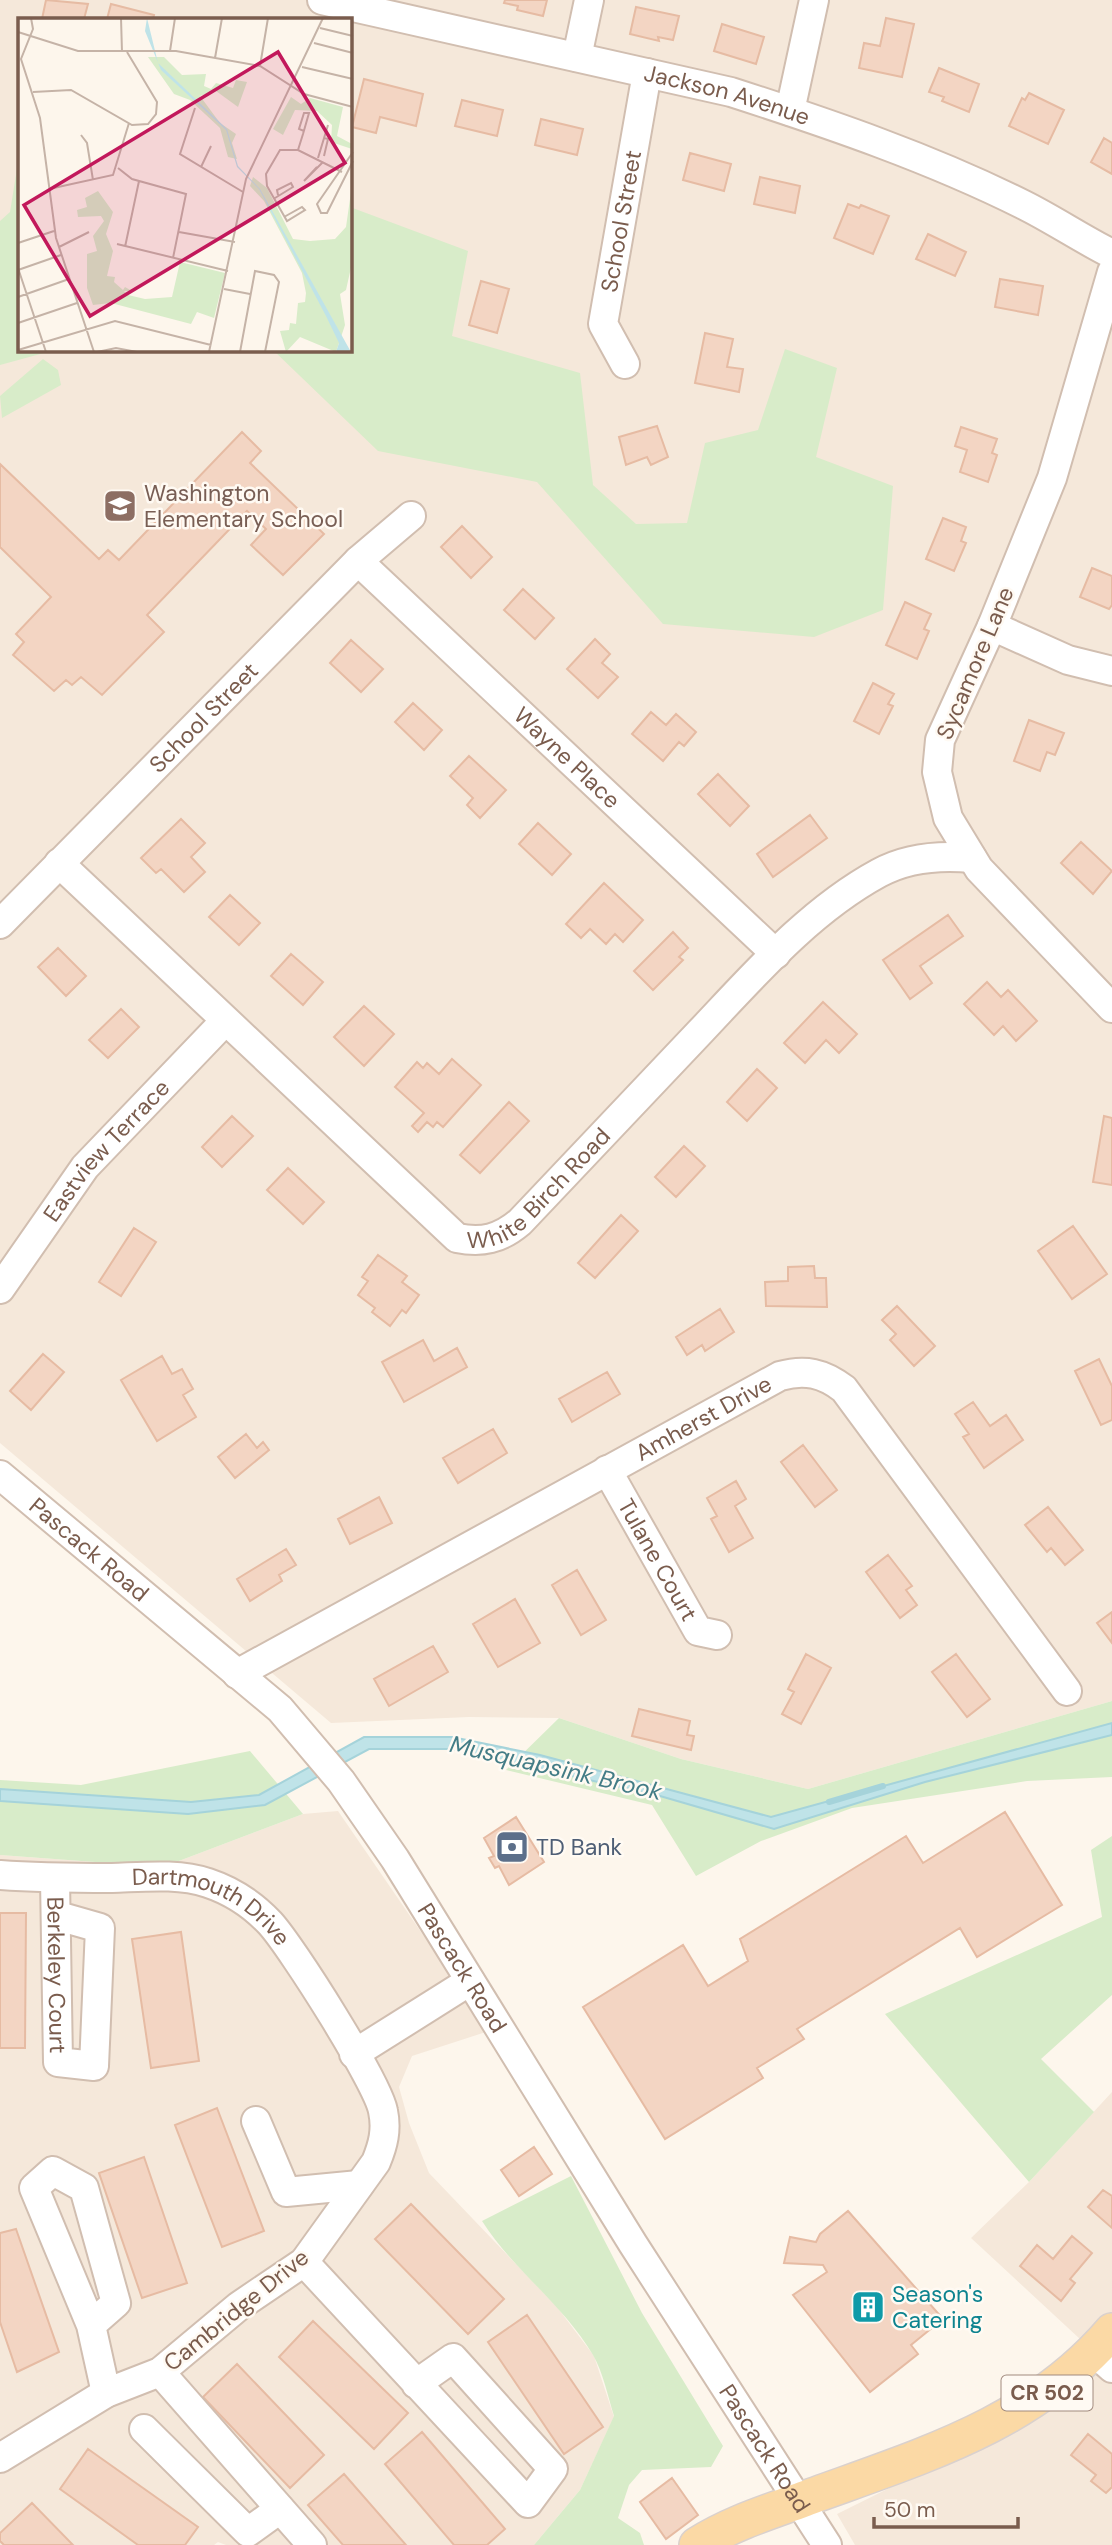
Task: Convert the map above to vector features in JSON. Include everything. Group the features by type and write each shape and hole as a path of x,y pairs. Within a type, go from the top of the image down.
{"main road":[{"name":"CR 502","path":"697,2545 751,2516 801,2500 993,2426 1106,2350"}],"street":[{"name":"Jackson Avenue","path":"322,0 369,5 731,92 923,160 1026,205 1112,254"},
{"path":"577,57 589,0"},
{"path":"790,111 814,0"},
{"name":"School Street","path":"625,364 603,324 647,73"},
{"name":"Sycamore Lane","path":"1112,272 1052,478 992,626 939,745 937,772 940,794 948,818 972,858 1112,1008"},
{"name":"School Street","path":"0,924 358,561 411,516"},
{"name":"Wayne Place","path":"358,561 776,954"},
{"path":"992,626 1068,660 1112,671"},
{"name":"White Birch Road","path":"59,863 224,1022 457,1238 474,1242 492,1239 520,1222 776,954 825,908 879,873 926,857 972,858"},
{"name":"Eastview Terrace","path":"0,1289 85,1167 224,1022"},
{"name":"Amherst Drive","path":"237,1674 780,1376 812,1372 829,1378 844,1389 1067,1690"},
{"name":"Tulane Court","path":"607,1470 698,1631 718,1635"},
{"name":"Pascack Road","path":"0,1475 280,1709 341,1781 396,1859 632,2244 801,2500 827,2545"},
{"name":"Dartmouth Drive","path":"0,1875 55,1878 180,1877 230,1892 271,1924 354,2054"},
{"name":"Berkeley Court","path":"55,1878 58,2062 94,2066 100,1928 58,1916"},
{"path":"354,2054 470,1981"},
{"name":"Cambridge Drive","path":"0,2458 106,2393 160,2371 239,2306 304,2262 376,2162 385,2127 378,2096 354,2054"},
{"path":"256,2121 286,2192 359,2185"},
{"path":"91,2325 116,2303 83,2188 53,2171 34,2188 91,2325 106,2393"},
{"path":"304,2262 416,2384 527,2503 553,2469 453,2358 416,2384"},
{"path":"160,2371 312,2545"},
{"path":"144,2429 248,2532 281,2509"}],"shaded area":[{"path":"0,0 1112,0 1112,1701 808,1789 681,1759 559,1718 469,1717 331,1723 0,1443"},
{"path":"338,1811 489,2031 412,2056 399,2087 409,2123 429,2173 557,2307 594,2356 614,2417 580,2490 534,2545 226,2545 218,2542 214,2545 0,2545 0,1855 163,1867 303,1814"},
{"path":"1112,2092 1112,2331 1094,2352 971,2238 1029,2182"},
{"path":"1112,2355 1112,2545 855,2545 837,2514 1049,2409 1093,2377"}],"green space":[{"path":"18,162 18,352 48,352 0,365 0,221 10,212"},
{"path":"352,208 468,251 452,336 580,373 593,485 636,524 687,523 705,443 758,430 785,349 837,368 816,457 893,486 883,610 814,637 663,624 537,482 378,451 275,352 352,352"},
{"path":"43,359 58,370 61,385 2,418 0,396"},
{"path":"1112,1701 1112,1777 1027,1781 852,1808 761,1841 696,1876 652,1805 506,1770 559,1718 681,1759 808,1789"},
{"path":"250,1751 303,1814 163,1867 0,1855 0,1780 81,1785"},
{"path":"1112,1836 1112,1995 1041,2059 1094,2112 1029,2182 885,2014 1102,1917 1091,1850"},
{"path":"571,2176 642,2313 723,2446 711,2467 642,2470 629,2485 618,2518 640,2533 644,2545 534,2545 580,2490 614,2416 600,2369 581,2337 494,2239 482,2221"}],"water":[{"path":"1112,1723 1112,1735 925,1782 774,1829 660,1796 452,1749 369,1749 265,1805 188,1814 0,1801 0,1789 191,1802 259,1795 364,1737 452,1737 540,1755 771,1817"}],"building":[{"path":"46,0 88,4 84,18 42,18"},
{"path":"505,0 547,0 543,16 517,10 518,6 504,3"},
{"path":"111,4 154,15 153,18 107,18"},
{"path":"636,7 679,16 673,40 658,37 659,41 630,34"},
{"path":"886,18 914,24 902,77 859,68 864,43 880,46"},
{"path":"722,24 764,37 756,64 714,51"},
{"path":"939,68 979,84 969,112 942,101 944,97 929,92"},
{"path":"364,79 423,94 416,126 380,117 376,133 352,127"},
{"path":"1029,93 1064,110 1048,144 1009,126 1022,98 1025,100"},
{"path":"462,100 503,110 497,136 455,126"},
{"path":"541,119 583,129 577,155 535,145"},
{"path":"1104,138 1112,143 1112,174 1091,162"},
{"path":"690,153 731,164 724,191 683,180"},
{"path":"760,177 800,186 795,213 754,204"},
{"path":"848,204 859,208 861,205 889,216 873,254 834,238"},
{"path":"928,234 966,252 955,276 916,259"},
{"path":"1000,279 1043,286 1038,315 995,307"},
{"path":"481,281 509,289 497,333 469,325"},
{"path":"705,333 733,339 727,367 743,369 739,392 695,383"},
{"path":"657,426 668,457 651,465 647,457 626,465 619,437"},
{"path":"961,427 997,439 992,453 997,455 988,482 960,472 967,450 955,446"},
{"name":"Washington Elementary School","path":"242,432 261,451 250,463 324,534 283,575 251,545 266,529 247,511 147,615 164,632 102,695 81,677 72,685 66,680 54,691 13,655 24,642 16,634 51,597 0,547 0,464 99,559 108,550 119,560"},
{"path":"943,518 966,527 961,541 966,543 954,571 926,559"},
{"path":"462,526 492,557 471,578 441,547"},
{"path":"1092,568 1112,576 1112,605 1109,609 1080,597"},
{"path":"523,589 554,618 535,639 504,610"},
{"path":"905,602 931,614 924,629 929,631 917,659 886,645"},
{"path":"595,639 610,654 602,663 618,677 598,698 567,669"},
{"path":"351,640 383,669 361,692 330,663"},
{"path":"873,683 894,694 888,704 893,706 879,734 854,721"},
{"path":"413,703 442,730 424,750 395,722"},
{"path":"651,712 666,725 676,714 696,732 684,746 679,742 663,761 632,734"},
{"path":"1029,720 1064,733 1055,755 1047,752 1040,771 1014,761"},
{"path":"469,756 506,790 480,818 467,805 473,798 450,776"},
{"path":"718,774 749,806 730,826 698,794"},
{"path":"810,815 827,838 773,877 757,854"},
{"path":"181,819 205,843 191,857 205,872 184,892 161,869 156,873 141,858"},
{"path":"538,823 571,854 552,875 519,844"},
{"path":"1081,842 1112,871 1093,894 1061,863"},
{"path":"604,883 643,920 623,942 615,934 606,944 590,929 581,938 566,924"},
{"path":"230,895 260,923 239,945 209,917"},
{"path":"948,915 963,936 920,966 932,983 910,999 883,960"},
{"path":"673,932 688,948 679,957 683,960 653,990 634,971"},
{"path":"58,948 86,976 66,996 38,967"},
{"path":"291,954 323,982 303,1005 271,976"},
{"path":"987,982 1001,997 1008,990 1037,1021 1016,1041 1003,1026 994,1035 964,1004"},
{"path":"823,1002 857,1034 839,1053 826,1040 805,1063 784,1043"},
{"path":"364,1006 394,1034 364,1066 334,1037"},
{"path":"121,1009 139,1027 108,1058 89,1040"},
{"path":"452,1059 481,1085 443,1127 437,1122 433,1127 427,1122 418,1132 412,1126 424,1113 395,1087 417,1062 423,1068 427,1063 439,1074"},
{"path":"757,1069 777,1088 747,1121 727,1102"},
{"path":"509,1102 529,1121 480,1173 460,1155"},
{"path":"232,1116 253,1136 222,1167 202,1147"},
{"path":"1104,1116 1112,1118 1112,1185 1093,1182"},
{"path":"684,1146 705,1166 676,1197 655,1177"},
{"path":"288,1168 324,1202 303,1224 267,1190"},
{"path":"621,1215 638,1231 595,1278 578,1263"},
{"path":"1073,1226 1107,1274 1072,1299 1038,1251"},
{"path":"134,1228 156,1242 121,1296 99,1282"},
{"path":"378,1255 407,1276 402,1282 419,1295 406,1313 402,1310 390,1326 372,1312 375,1308 358,1295 368,1281 362,1277"},
{"path":"814,1266 815,1278 826,1278 827,1307 766,1306 765,1282 788,1281 788,1267"},
{"path":"897,1306 935,1346 914,1366 890,1340 896,1334 882,1320"},
{"path":"720,1309 734,1332 705,1351 702,1345 687,1355 676,1337"},
{"path":"423,1340 434,1361 457,1348 467,1367 404,1402 382,1362"},
{"path":"43,1354 64,1372 31,1410 10,1391"},
{"path":"162,1356 172,1374 182,1369 193,1389 183,1395 196,1417 157,1441 121,1380"},
{"path":"1099,1359 1112,1386 1112,1420 1101,1425 1075,1371"},
{"path":"607,1372 620,1394 572,1422 559,1399"},
{"path":"973,1402 990,1426 1006,1415 1023,1440 984,1468 963,1437 969,1434 955,1414"},
{"path":"493,1429 507,1453 458,1483 443,1458"},
{"path":"246,1434 257,1448 263,1442 269,1450 235,1478 218,1457"},
{"path":"803,1445 837,1490 815,1507 781,1462"},
{"path":"736,1481 746,1499 735,1506 753,1538 729,1552 711,1519 717,1516 707,1498"},
{"path":"379,1497 392,1523 350,1544 338,1519"},
{"path":"1048,1507 1083,1550 1065,1565 1051,1548 1047,1552 1025,1525"},
{"path":"286,1549 296,1565 279,1575 282,1581 250,1601 237,1579"},
{"path":"888,1555 912,1586 906,1590 917,1605 900,1618 866,1572"},
{"path":"577,1570 606,1620 581,1635 552,1585"},
{"path":"515,1599 540,1643 498,1667 473,1624"},
{"path":"1112,1612 1112,1643 1097,1623"},
{"path":"433,1646 448,1672 389,1706 374,1679"},
{"path":"806,1654 831,1668 801,1724 782,1714 794,1692 788,1689"},
{"path":"956,1654 990,1699 967,1717 932,1672"},
{"path":"639,1709 690,1721 687,1735 694,1736 691,1750 632,1736"},
{"path":"1005,1812 1062,1905 977,1957 960,1928 797,2029 804,2039 757,2068 763,2078 665,2139 583,2007 683,1945 708,1986 748,1961 740,1939 906,1836 923,1863"},
{"name":"TD Bank","path":"516,1817 544,1862 509,1885 499,1866 495,1868 489,1858 494,1856 484,1838"},
{"path":"0,1913 26,1913 25,2048 0,2048"},
{"path":"181,1932 199,2061 151,2068 132,1939"},
{"path":"217,2108 264,2231 222,2247 175,2125"},
{"path":"534,2147 552,2174 519,2196 501,2170"},
{"path":"144,2157 187,2283 142,2298 99,2173"},
{"path":"1103,2190 1112,2196 1112,2228 1088,2207"},
{"path":"411,2204 504,2299 468,2334 375,2239"},
{"name":"Season's Catering","path":"848,2211 943,2319 911,2345 918,2354 870,2392 793,2295 827,2272 823,2265 784,2263 790,2237 816,2242 820,2234"},
{"path":"16,2229 59,2352 17,2372 0,2322 0,2233"},
{"path":"1072,2236 1092,2253 1070,2279 1075,2283 1061,2301 1020,2266 1037,2245 1053,2259"},
{"path":"527,2315 603,2427 564,2454 488,2342"},
{"path":"313,2321 408,2413 374,2449 279,2357"},
{"path":"237,2364 324,2455 290,2488 203,2397"},
{"path":"422,2432 505,2529 487,2545 454,2545 385,2464"},
{"path":"1088,2434 1112,2454 1112,2487 1106,2493 1091,2481 1096,2475 1071,2455"},
{"path":"88,2449 198,2527 185,2545 138,2545 60,2489"},
{"path":"344,2474 406,2545 343,2545 308,2505"},
{"path":"672,2478 698,2515 666,2539 640,2502"},
{"path":"32,2503 73,2545 4,2545 0,2541 0,2533"}],"waterway":[{"name":"Musquapsink Brook","path":"829,1802 883,1786"}],"place":[{"name":"Washington Elementary School","path":"120,506"},
{"name":"TD Bank","path":"512,1847"},
{"name":"Season's Catering","path":"868,2307"}]}
